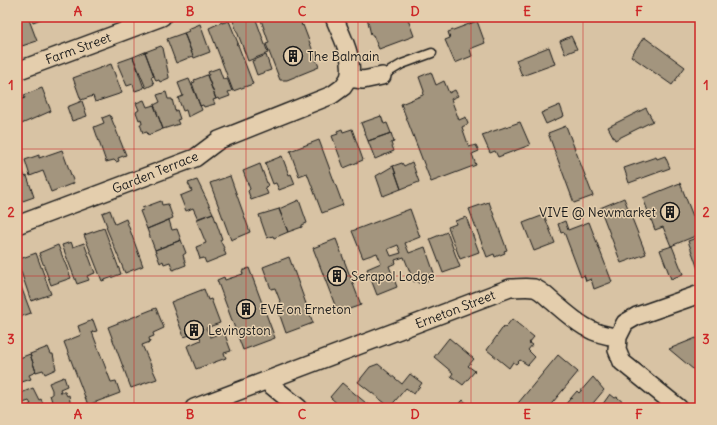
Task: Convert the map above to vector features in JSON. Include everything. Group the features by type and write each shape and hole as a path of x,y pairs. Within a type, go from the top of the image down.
{"street":[{"name":"Farm Street","path":"17,71 162,17"},
{"path":"334,17 350,59 351,70 349,78 363,80 382,76"},
{"name":"Garden Terrace","path":"17,226 193,159 218,140 332,95 343,87 349,78"},
{"name":"Erneton Street","path":"194,408 510,288 535,288 546,295 577,323 590,331 604,336 618,337"},
{"path":"679,408 622,362 618,350 618,337 626,323 637,316 700,294"},
{"path":"266,381 299,408"}],"lane":[{"path":"382,76 402,64 432,53"}],"building":[{"path":"17,17 28,17 37,41 22,46 17,33"},
{"path":"31,17 46,17 33,22"},
{"path":"255,17 268,53 248,61 232,18"},
{"name":"The Balmain","path":"260,17 299,17 319,67 287,80 280,80 266,44 269,43"},
{"path":"367,17 407,17 414,36 379,49 373,35 371,35"},
{"path":"229,21 238,43 236,44 238,45 253,84 233,91 209,28 222,22"},
{"path":"477,21 485,43 470,49 472,56 455,63 445,40 450,38 448,32"},
{"path":"200,24 210,52 194,58 184,33 189,31 188,29"},
{"path":"184,33 193,56 176,63 167,39"},
{"path":"571,36 577,49 565,54 560,41"},
{"path":"644,37 685,67 672,85 631,56"},
{"path":"161,46 163,48 169,78 160,82 159,80 156,81 145,52"},
{"path":"549,47 555,64 522,76 516,60"},
{"path":"145,52 154,76 151,77 154,84 146,88 133,57"},
{"path":"266,55 271,70 257,75 252,61"},
{"path":"133,57 144,88 135,91 133,84 127,86 118,65 119,62"},
{"path":"111,64 122,93 95,102 93,96 81,100 73,78"},
{"path":"219,68 223,79 227,78 232,91 228,92 230,96 219,100 218,98 216,99 207,75 209,75 208,72"},
{"path":"431,72 436,85 444,81 449,93 455,90 458,96 451,99 459,120 466,117 468,124 462,127 469,147 476,145 479,151 472,154 476,165 431,182 401,104 423,95 424,91 419,77"},
{"path":"207,75 216,99 213,100 215,104 204,107 203,105 200,106 192,83 195,82 194,80"},
{"path":"189,79 202,110 188,117 186,110 183,111 178,98 183,96 178,83"},
{"path":"42,88 51,111 17,126 17,101 25,98 24,95"},
{"path":"166,92 168,99 172,99 175,111 177,110 180,119 177,120 179,124 163,129 154,105 160,102 157,95"},
{"path":"144,100 147,107 154,105 163,129 148,135 147,132 143,133 140,124 142,124 141,119 139,120 136,112 139,110 136,103"},
{"path":"82,101 87,116 72,121 67,107"},
{"path":"560,105 564,116 546,124 541,113"},
{"path":"646,108 653,121 615,140 608,127"},
{"path":"110,115 126,155 118,158 119,161 116,162 114,160 106,162 94,127 104,123 102,118"},
{"path":"381,116 384,124 387,123 391,133 368,141 361,123"},
{"path":"520,122 530,145 498,157 495,151 490,153 482,135"},
{"path":"566,126 593,196 574,203 548,133"},
{"path":"342,129 343,132 352,129 363,160 344,168 332,136 338,134 337,131"},
{"path":"391,133 394,142 391,143 394,151 375,159 368,141"},
{"path":"319,140 343,205 322,213 307,173 299,176 290,151"},
{"path":"62,150 74,183 51,192 43,171 30,176 25,160 39,155 39,158"},
{"path":"282,156 289,175 291,174 295,184 279,190 276,183 273,184 265,163"},
{"path":"665,156 670,168 629,183 624,168 656,157 657,159"},
{"path":"412,162 419,182 401,189 393,166 402,163 404,166"},
{"path":"260,164 268,186 265,187 268,194 251,200 248,191 250,189 243,171"},
{"path":"21,165 25,177 27,176 34,197 17,203 17,166"},
{"path":"393,166 401,189 383,196 376,176"},
{"path":"230,176 250,232 231,240 210,183"},
{"path":"197,180 213,213 198,219 193,208 186,211 180,196 192,191 188,183"},
{"name":"VIVE @ Newmarket","path":"680,183 700,234 671,246 663,227 655,230 643,198"},
{"path":"624,198 646,254 621,263 600,208"},
{"path":"299,200 307,223 302,225 302,227 288,232 279,209"},
{"path":"161,201 162,205 168,204 173,218 147,229 140,211 143,210 142,208"},
{"path":"489,202 507,250 504,251 505,253 495,257 494,254 487,257 469,209"},
{"path":"279,209 288,232 274,238 273,236 267,238 259,215"},
{"path":"410,209 420,237 405,243 409,253 425,247 434,273 430,275 431,278 425,282 418,283 417,280 414,282 404,257 395,260 396,263 389,266 397,287 377,295 367,269 381,263 377,253 363,258 352,231","holes":["398,245 401,253 391,256 388,249"]},
{"path":"110,210 115,224 126,219 143,266 125,273 106,227 107,226 102,213"},
{"path":"213,213 222,239 220,240 226,255 206,263 204,258 200,259 196,247 206,243 196,219"},
{"path":"544,215 555,243 534,251 523,223"},
{"path":"466,217 479,252 460,259 448,227 456,224 455,221"},
{"path":"169,220 172,230 177,229 181,240 155,250 147,229"},
{"path":"565,221 568,230 589,222 612,282 594,289 591,279 586,281 584,275 581,277 564,232 561,233 558,224"},
{"path":"104,228 121,274 102,281 84,235"},
{"path":"447,232 460,267 443,273 430,239"},
{"path":"699,237 700,268 698,269 688,241"},
{"name":"Serapol Lodge","path":"336,239 361,305 338,313 313,248"},
{"path":"181,240 186,253 183,255 186,265 173,270 170,262 164,264 163,261 160,263 155,250"},
{"path":"71,242 73,247 84,243 95,273 87,276 89,280 77,284 62,245"},
{"path":"58,245 71,278 51,285 39,253"},
{"path":"672,246 683,274 671,279 660,250"},
{"path":"36,253 51,294 31,301 17,260"},
{"path":"289,257 313,323 286,333 279,313 284,311 275,288 271,289 263,267"},
{"name":"EVE on Erneton","path":"249,268 275,338 243,350 217,280 224,277 225,280 243,274 242,271"},
{"path":"17,276 31,313 17,318"},
{"name":"Levingston","path":"204,289 208,300 211,299 220,323 206,328 210,337 224,332 231,351 224,353 226,358 196,369 187,346 201,340 198,332 184,337 171,302"},
{"path":"156,308 164,328 153,333 154,336 149,338 150,342 142,345 157,379 131,388 108,327"},
{"path":"512,319 534,337 529,343 532,345 528,350 535,357 528,365 520,360 516,364 513,362 509,368 487,350 504,326 505,328"},
{"path":"93,320 97,331 92,332 111,382 116,381 120,393 88,405 64,342 81,335 78,326"},
{"path":"449,338 474,359 468,366 475,371 463,385 451,376 453,373 434,357"},
{"path":"696,338 700,341 700,375 669,349"},
{"path":"48,347 51,354 53,354 56,369 45,374 43,370 36,372 30,354"},
{"path":"30,354 36,372 29,375 31,379 19,383 17,378 17,359"},
{"path":"558,355 578,372 548,408 514,408"},
{"path":"378,364 402,384 410,374 422,383 414,394 406,388 390,407 358,382 370,367"},
{"path":"64,377 67,386 60,389 61,391 59,392 65,392 67,396 69,395 71,408 54,408 50,395 52,395 52,390 49,383"},
{"path":"593,377 604,390 589,408 563,407 577,391 579,393"},
{"path":"342,383 372,408 342,408 330,397"},
{"path":"33,388 39,400 41,399 45,408 28,408 27,406 31,404 29,401 23,403 19,394"},
{"path":"610,394 615,398 617,397 625,404 621,408 600,408"},
{"path":"463,400 472,408 456,408"}],"place":[{"name":"The Balmain","path":"293,56"},
{"name":"VIVE @ Newmarket","path":"670,212"},
{"name":"Serapol Lodge","path":"337,276"},
{"name":"EVE on Erneton","path":"246,309"},
{"name":"Levingston","path":"194,330"}]}
